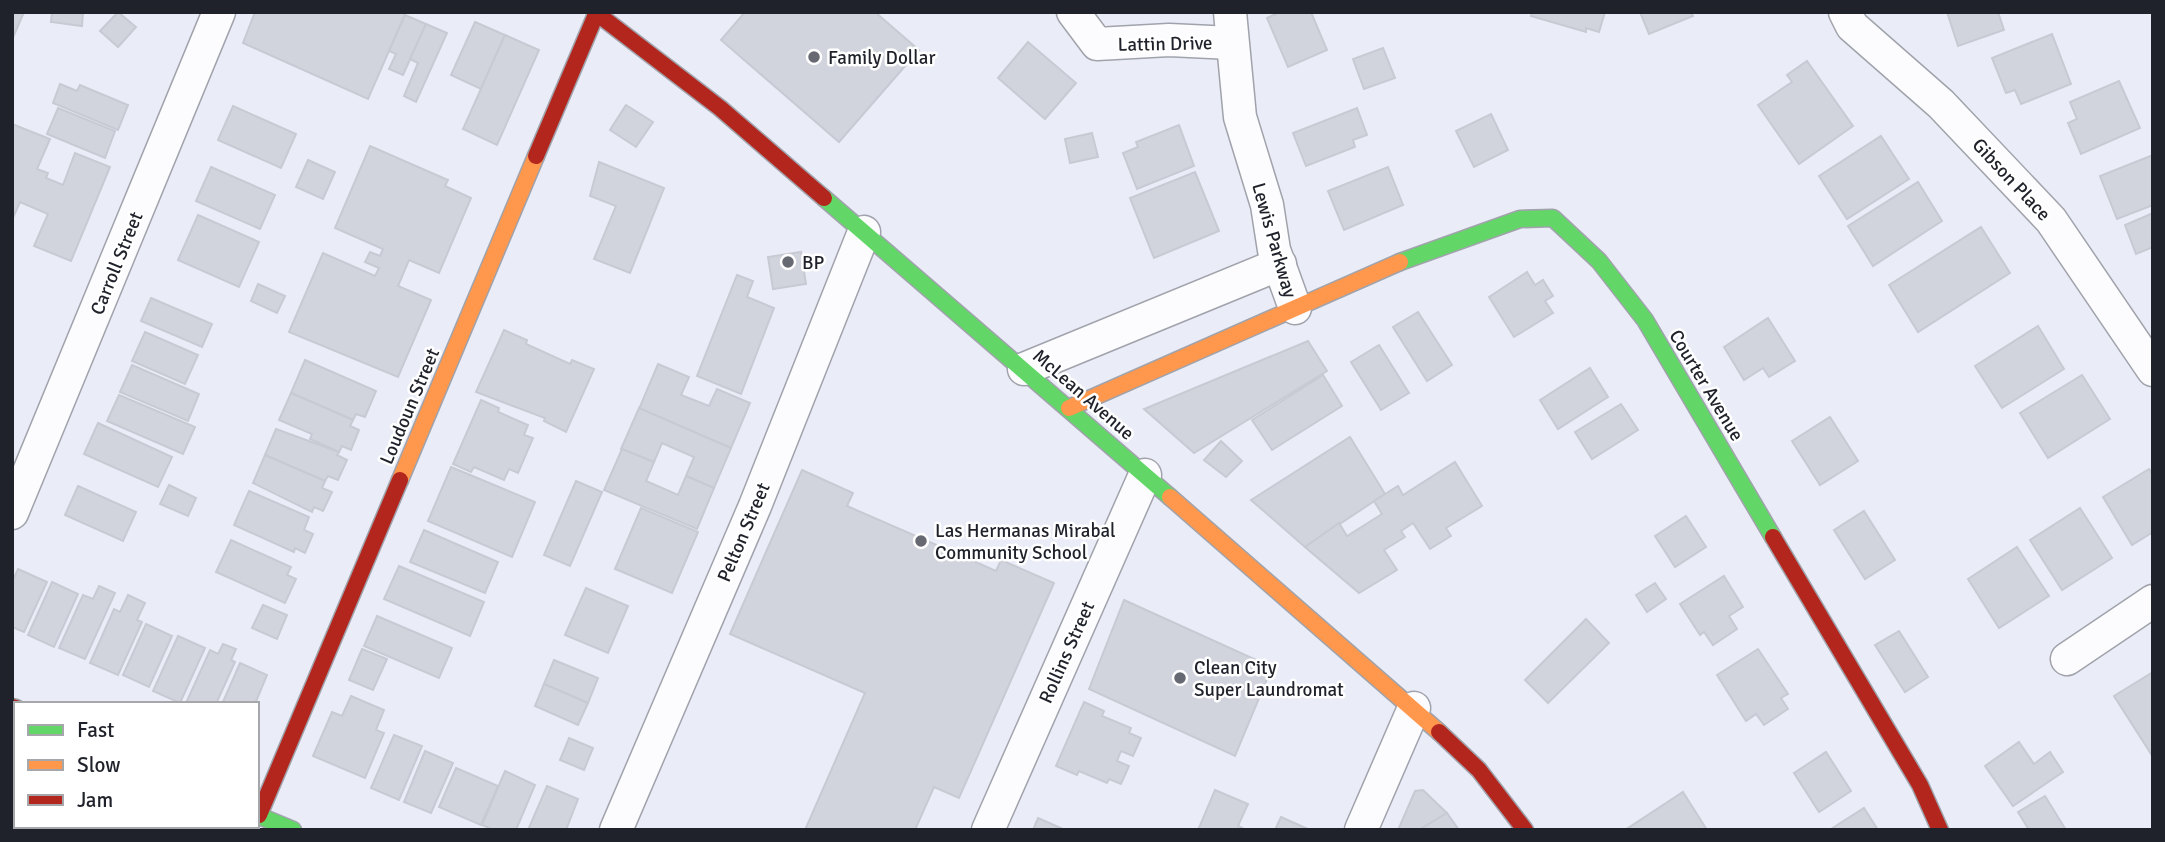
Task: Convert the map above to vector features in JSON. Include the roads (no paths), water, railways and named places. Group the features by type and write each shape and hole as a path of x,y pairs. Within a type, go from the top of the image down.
{"street":[{"name":"Carroll Street","path":"12,513 219,12"},
{"name":"Lattin Drive","path":"1073,12 1097,44 1169,40 1231,27"},
{"name":"Gibson Place","path":"1845,12 1852,26 1941,104 2051,220 2153,370"},
{"name":"McLean Avenue","path":"596,13 720,108 1414,708 1487,779 1525,830"},
{"name":"Loudoun Street","path":"259,813 596,13"},
{"name":"Lewis Parkway","path":"1069,408 1294,308 1279,264 1267,205 1240,117 1231,27"},
{"name":"Courter Avenue","path":"1294,308 1492,226 1528,215 1549,216 1596,254 1645,320 1920,785 1940,830"},
{"name":"Pelton Street","path":"616,830 755,506 864,232"},
{"path":"1024,369 1279,264"},
{"name":"Rollins Street","path":"988,830 1145,475"},
{"path":"2067,659 2153,601"},
{"path":"1360,830 1414,708"},
{"path":"259,815 293,830"}],"place":[{"name":"Family Dollar","path":"814,57"},
{"name":"BP","path":"788,262"},
{"name":"Las Hermanas Mirabal Community School","path":"921,541"},
{"name":"Clean City Super Laundromat","path":"1180,678"}]}
